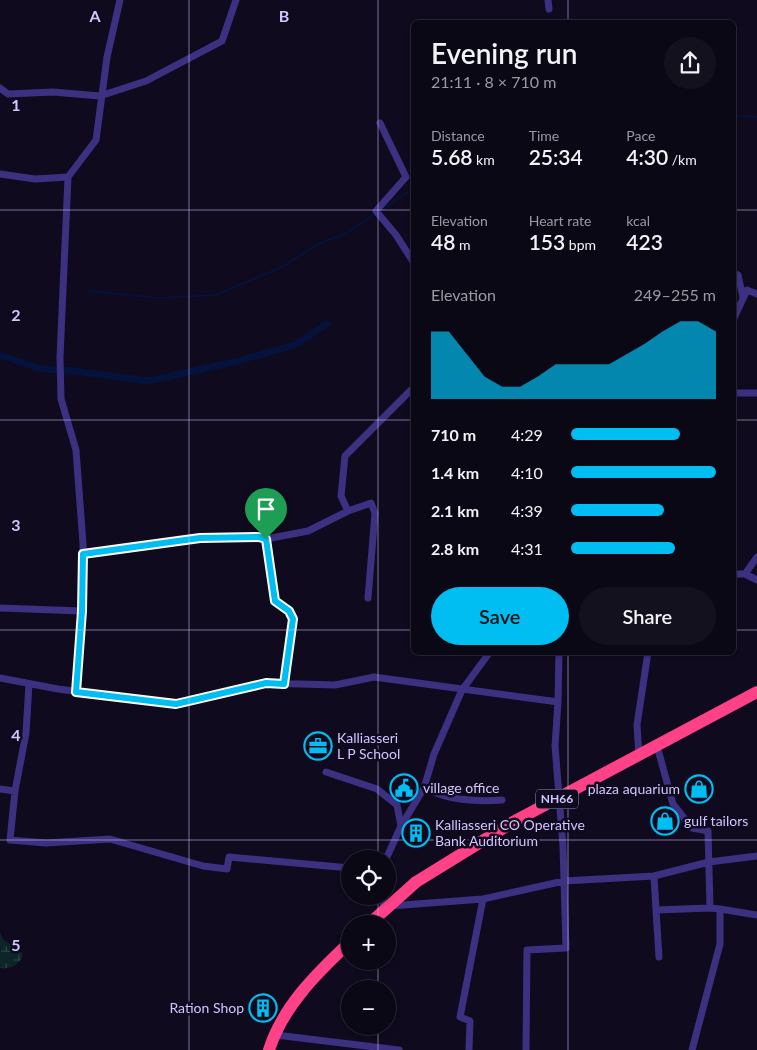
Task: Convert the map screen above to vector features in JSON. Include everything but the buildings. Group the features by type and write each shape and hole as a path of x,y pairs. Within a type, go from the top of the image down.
{"highway":[{"name":"NH66","path":"396,896 513,822 757,692"},
{"name":"NH66","path":"376,915 384,905"},
{"path":"269,1050 286,1014 304,988 341,951"}],"street":[{"path":"76,692 82,611 83,554 76,450 61,399 60,357 68,177 96,140 100,96 120,0"},
{"path":"0,88 8,94 53,92 100,96 146,81 222,41 236,0"},
{"path":"548,0 549,9"},
{"path":"380,123 406,177 378,214 396,234 411,258"},
{"path":"0,174 35,178 68,177"},
{"path":"736,274 738,275 743,298"},
{"path":"736,314 747,290 757,294"},
{"path":"348,511 341,496 345,456 411,390"},
{"path":"736,393 757,393"},
{"path":"83,554 200,538 266,539 308,531 348,511 371,503 375,513 368,598"},
{"path":"266,539 275,601 289,611 293,619 284,684"},
{"path":"745,574 757,558"},
{"path":"736,574 745,574 757,580"},
{"path":"0,608 82,611"},
{"path":"390,850 401,826 424,788 434,754 462,690 488,655"},
{"path":"526,1050 527,950 566,948 564,881 554,746 560,655"},
{"path":"639,756 638,725 648,655"},
{"path":"0,678 76,692 176,704 266,683 335,685 374,677 558,702"},
{"path":"29,684 26,733 15,791 10,840 46,843 110,839 203,866 227,869 229,857 341,867"},
{"path":"657,746 673,804 692,828 708,831 710,908"},
{"path":"326,772 377,790 397,805 401,826"},
{"path":"424,788 440,796 465,800 502,800"},
{"path":"0,789 15,791"},
{"path":"396,903 483,899 564,881 654,876 709,862 757,856"},
{"path":"654,876 659,957"},
{"path":"469,1050 470,1021 460,1017 483,899"},
{"path":"656,910 720,908 757,915"},
{"path":"692,1050 720,944 720,908"},
{"path":"276,1034 399,1050"}],"green space":[{"path":"0,933 3,939 23,954 17,964 8,968 0,968"}],"waterway":[{"path":"736,116 757,117"},
{"path":"379,212 411,190"},
{"path":"89,291 157,298 216,295 282,267 318,244 345,234 375,214"},
{"path":"66,370 149,381 238,361 295,345 327,324"},
{"path":"0,355 38,368 56,370"}],"place":[{"name":"Kalliasseri L P School","path":"318,746"},
{"name":"village office","path":"404,788"},
{"name":"plaza aquarium","path":"699,789"},
{"name":"gulf tailors","path":"665,821"},
{"name":"Kalliasseri CO Operative Bank Auditorium","path":"416,833"},
{"name":"Ration Shop","path":"263,1008"}],"route":[{"path":"259,537 266,539 275,601 289,611 293,619 284,684 266,683 176,704 76,692 82,611 83,554 157,542 200,538 259,537"}]}
